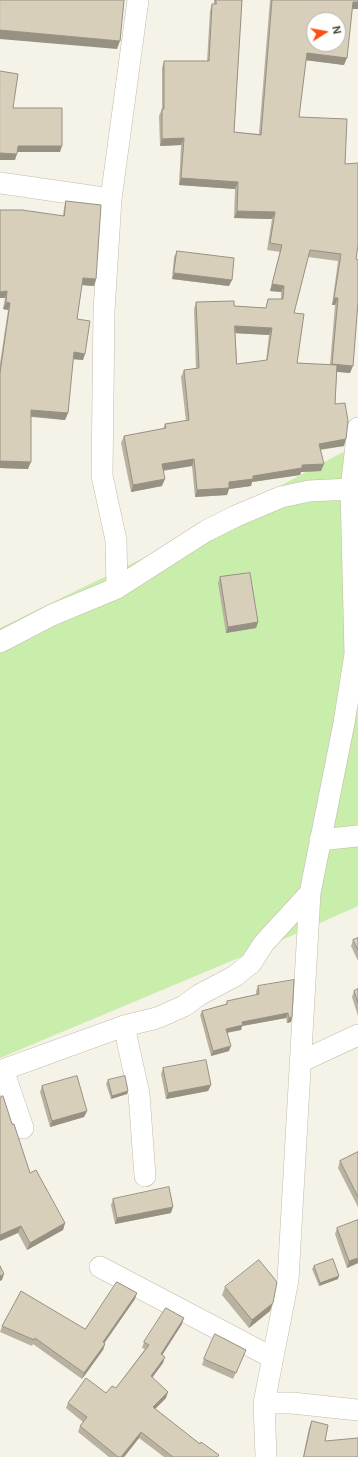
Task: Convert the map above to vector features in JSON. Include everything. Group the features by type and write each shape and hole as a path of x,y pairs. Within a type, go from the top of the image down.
{"street":[{"path":"116,588 116,540 102,476 104,311 111,200 138,0"},
{"path":"0,183 111,200"},
{"path":"266,1457 264,1403 288,1280 310,893 344,723 356,654 352,489 358,435"},
{"path":"0,642 52,615 116,588 206,531 236,516 281,497 309,491 352,489"},
{"path":"320,840 358,836"},
{"path":"23,1128 2,1071 124,1026 157,1018 184,1006 200,995 234,976 251,963 264,943 310,893"},
{"path":"124,1026 139,1094 144,1176"},
{"path":"300,1062 358,1035"},
{"path":"100,1267 273,1358"},
{"path":"264,1403 292,1403 358,1410"}],"green space":[{"path":"358,444 358,906 291,936 0,1058 0,628 176,542"}],"building":[{"path":"0,0 124,0 120,41 0,30"},
{"path":"216,0 242,0 234,132 261,135 272,0 358,0 358,2 353,2 347,58 307,53 299,117 347,119 345,164 358,163 358,245 356,259 358,260 358,302 353,366 332,364 338,298 334,298 341,254 310,250 294,313 304,314 297,363 337,365 335,404 345,403 348,421 346,439 319,444 324,464 302,465 302,468 253,476 253,479 229,482 229,488 197,490 194,459 162,464 165,479 133,485 124,436 166,428 165,424 189,420 184,370 199,368 196,302 234,301 234,306 266,308 268,299 283,299 284,286 272,284 282,245 270,243 275,212 237,211 238,182 181,178 184,138 162,139 162,109 164,109 164,61 209,61 212,4 216,4","holes":["235,326 272,328 267,360 237,364"]},
{"path":"0,71 18,74 13,108 62,108 62,146 18,146 17,154 0,153"},
{"path":"66,201 101,205 96,279 83,278 77,319 90,321 85,354 74,352 68,413 31,410 31,462 0,461 0,373 10,303 6,302 7,291 0,292 0,210 22,210 64,216"},
{"path":"177,251 234,258 232,280 174,273"},
{"path":"250,573 258,622 228,627 220,577"},
{"path":"358,938 358,950 353,940"},
{"path":"294,980 292,1017 289,1018 288,1013 242,1022 243,1025 226,1029 231,1046 213,1051 202,1011 227,1004 227,1001 259,994 258,986"},
{"path":"358,989 358,1003 354,991"},
{"path":"206,1060 211,1085 168,1093 163,1068"},
{"path":"77,1076 87,1111 52,1121 42,1086"},
{"path":"125,1076 128,1091 112,1096 108,1080"},
{"path":"3,1096 30,1173 36,1170 65,1223 30,1243 21,1226 0,1235 0,1098"},
{"path":"358,1152 358,1197 340,1161"},
{"path":"169,1187 173,1207 117,1218 113,1199"},
{"path":"358,1220 358,1258 349,1261 337,1228"},
{"path":"333,1259 339,1276 320,1283 314,1266"},
{"path":"259,1260 277,1282 273,1303 252,1320 225,1287"},
{"path":"0,1266 4,1274 0,1276"},
{"path":"117,1282 137,1293 103,1342 105,1344 84,1373 35,1338 34,1340 2,1326 21,1291 85,1329"},
{"path":"166,1308 184,1318 161,1354 165,1357 151,1376 168,1392 153,1407 200,1444 201,1442 219,1455 217,1457 173,1457 141,1432 121,1457 118,1457 80,1426 87,1417 68,1403 86,1378 106,1393 112,1386 116,1388 149,1345 144,1342"},
{"path":"215,1334 246,1350 236,1373 204,1359"},
{"path":"312,1421 328,1425 325,1441 358,1438 358,1457 304,1457"}]}
